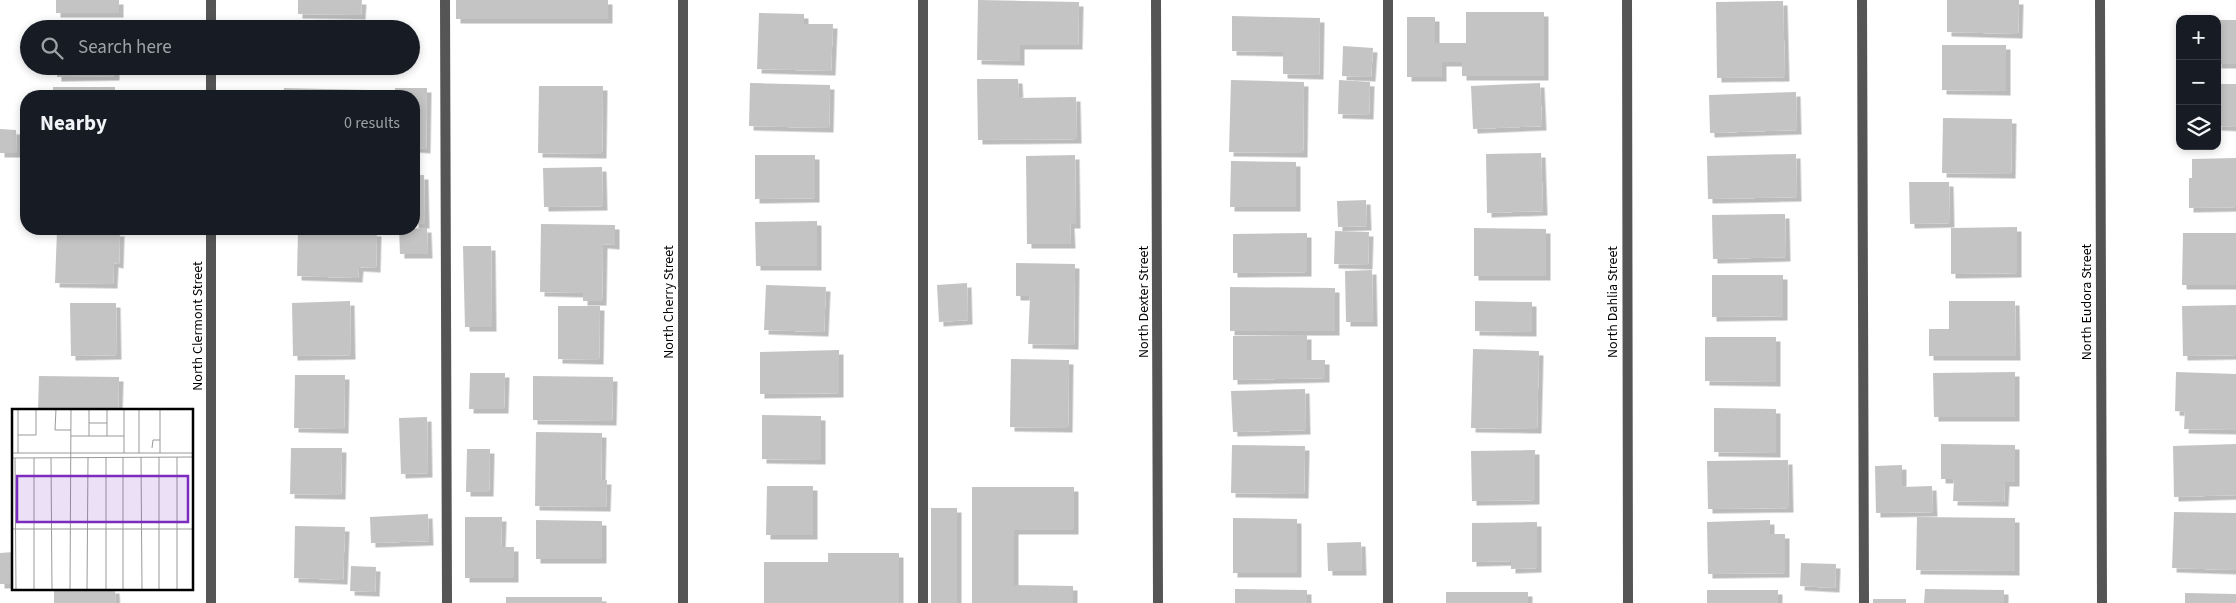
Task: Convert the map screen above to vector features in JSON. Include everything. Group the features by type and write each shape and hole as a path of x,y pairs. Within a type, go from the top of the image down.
{"street":[{"path":"211,0 211,20"},
{"path":"445,0 447,603"},
{"name":"North Cherry Street","path":"682,0 683,603"},
{"path":"923,0 923,603"},
{"name":"North Dexter Street","path":"1156,0 1158,603"},
{"path":"1388,0 1388,603"},
{"name":"North Dahlia Street","path":"1626,0 1628,603"},
{"path":"1862,0 1864,603"},
{"name":"North Eudora Street","path":"2100,0 2102,603"},
{"path":"211,75 211,90"},
{"name":"North Clermont Street","path":"211,235 211,603"}],"building":[{"path":"56,0 119,0 119,13 56,13"},
{"path":"298,0 362,0 361,15 298,14"},
{"path":"456,0 608,0 608,19 456,19"},
{"path":"978,0 1079,2 1078,45 1020,45 1020,61 977,60"},
{"path":"1947,0 2019,0 2018,34 1947,32"},
{"path":"1783,1 1785,77 1717,78 1716,2"},
{"path":"1466,12 1544,12 1544,76 1462,76 1462,62 1442,62 1442,77 1407,77 1407,17 1435,17 1435,43 1466,43"},
{"path":"759,13 804,14 804,24 833,24 831,71 757,69"},
{"path":"1232,16 1320,18 1319,75 1283,74 1283,52 1232,51"},
{"path":"2221,20 2236,20 2236,64 2221,64"},
{"path":"1942,45 2006,45 2006,91 1942,90"},
{"path":"1343,46 1373,48 1371,77 1342,76"},
{"path":"57,75 115,75 115,76 57,77"},
{"path":"977,79 1018,79 1019,98 1076,97 1077,139 978,140"},
{"path":"1231,80 1304,82 1303,153 1229,152"},
{"path":"1339,80 1370,82 1369,115 1338,114"},
{"path":"750,83 830,85 829,128 749,126"},
{"path":"1540,83 1542,126 1473,129 1471,86"},
{"path":"2221,84 2236,84 2236,127 2221,126"},
{"path":"539,86 603,86 602,154 538,153"},
{"path":"53,87 115,87 115,90 53,90"},
{"path":"284,88 369,90 284,90"},
{"path":"395,88 427,88 426,149 420,148 420,90 395,90"},
{"path":"1796,92 1797,130 1710,133 1709,95"},
{"path":"1943,118 2012,119 2011,174 1942,173"},
{"path":"0,129 16,130 17,153 0,153"},
{"path":"1541,153 1543,211 1487,213 1486,154"},
{"path":"1796,154 1797,197 1708,199 1707,156"},
{"path":"755,155 815,155 815,198 755,199"},
{"path":"1075,155 1076,224 1070,224 1071,244 1027,244 1026,156"},
{"path":"2236,158 2236,207 2189,208 2189,178 2192,178 2192,159"},
{"path":"1231,161 1296,162 1296,207 1230,207"},
{"path":"602,167 603,206 544,207 543,168"},
{"path":"420,175 424,175 425,224 420,224"},
{"path":"1909,182 1949,182 1950,223 1910,224"},
{"path":"1366,200 1367,226 1338,227 1337,201"},
{"path":"1785,214 1786,257 1713,259 1712,215"},
{"path":"817,221 817,266 756,266 755,222"},
{"path":"541,224 615,225 615,245 603,244 602,301 583,301 583,293 540,292"},
{"path":"2017,227 2017,273 1951,274 1951,228"},
{"path":"420,228 427,228 428,254 400,254 399,235 420,235"},
{"path":"1474,228 1546,229 1546,276 1474,276"},
{"path":"1335,231 1369,232 1368,265 1334,264"},
{"path":"1307,233 1307,272 1233,273 1233,234"},
{"path":"2183,233 2236,233 2236,285 2182,285"},
{"path":"57,235 120,235 119,264 114,263 113,284 55,283"},
{"path":"298,235 377,235 376,268 359,267 358,278 297,276"},
{"path":"463,246 491,246 492,327 465,327"},
{"path":"1016,263 1075,264 1074,345 1028,344 1030,296 1016,296"},
{"path":"1372,270 1373,322 1346,322 1345,271"},
{"path":"1712,275 1783,275 1783,316 1712,317"},
{"path":"967,283 968,320 939,322 937,285"},
{"path":"766,285 826,287 824,332 764,330"},
{"path":"1230,287 1335,288 1335,331 1230,331"},
{"path":"350,301 351,355 293,356 292,303"},
{"path":"1475,301 1532,302 1532,332 1475,331"},
{"path":"1949,301 2015,301 2016,356 1929,356 1929,329 1949,329"},
{"path":"70,303 116,303 117,355 71,356"},
{"path":"2236,305 2236,355 2183,356 2182,306"},
{"path":"558,306 600,306 599,360 558,359"},
{"path":"1307,335 1307,360 1325,360 1325,378 1233,380 1233,336"},
{"path":"1705,337 1776,337 1776,382 1705,381"},
{"path":"1473,349 1539,351 1537,429 1471,428"},
{"path":"839,350 839,393 760,394 760,352"},
{"path":"1011,359 1069,360 1068,428 1010,427"},
{"path":"2015,372 2015,417 1934,417 1933,373"},
{"path":"2176,372 2236,374 2236,430 2184,429 2185,412 2175,411"},
{"path":"470,373 505,373 504,409 469,409"},
{"path":"295,375 345,375 344,429 294,428"},
{"path":"39,376 119,377 118,409 38,409"},
{"path":"533,376 613,377 612,421 533,420"},
{"path":"1305,389 1306,430 1233,432 1231,391"},
{"path":"1714,408 1776,409 1776,453 1714,452"},
{"path":"762,415 821,416 821,460 762,459"},
{"path":"427,417 428,473 401,474 399,418"},
{"path":"536,432 602,433 601,480 607,480 606,507 535,506"},
{"path":"1941,444 2015,445 2015,482 2005,482 2004,502 1953,501 1954,479 1941,479"},
{"path":"2236,444 2236,495 2174,497 2173,446"},
{"path":"1232,445 1305,446 1304,494 1231,493"},
{"path":"291,448 342,448 341,495 290,494"},
{"path":"467,449 490,449 489,492 466,492"},
{"path":"1535,450 1535,500 1472,501 1471,451"},
{"path":"1788,460 1789,508 1708,509 1707,461"},
{"path":"1902,465 1902,487 1932,486 1933,512 1876,513 1875,466"},
{"path":"767,486 813,486 813,535 766,535"},
{"path":"972,487 1074,487 1074,530 1014,530 1014,585 1073,586 1073,603 972,603"},
{"path":"931,508 957,508 957,603 931,603"},
{"path":"2174,512 2236,513 2236,570 2172,568"},
{"path":"428,514 429,541 371,543 370,517"},
{"path":"465,517 502,517 501,547 514,547 514,578 465,578"},
{"path":"1917,517 2015,518 2015,571 1916,570"},
{"path":"1233,518 1297,519 1297,573 1233,573"},
{"path":"536,520 602,521 602,559 536,559"},
{"path":"1770,520 1770,534 1785,534 1785,573 1708,574 1707,522"},
{"path":"1537,522 1537,568 1511,569 1511,561 1472,562 1472,523"},
{"path":"295,526 345,527 343,580 294,578"},
{"path":"1361,542 1362,571 1328,571 1327,543"},
{"path":"12,552 12,584 0,584 0,553"},
{"path":"828,553 899,553 899,603 764,603 764,562 828,562"},
{"path":"1801,563 1836,564 1835,588 1800,586"},
{"path":"351,566 376,567 375,592 350,591"},
{"path":"1235,589 1307,590 1307,603 1235,603"},
{"path":"1925,589 2004,590 2004,603 1924,603"},
{"path":"54,590 115,590 116,603 54,603"},
{"path":"1707,590 1778,590 1778,603 1707,603"},
{"path":"1446,592 1528,592 1528,603 1446,603"},
{"path":"2185,593 2236,594 2236,603 2185,603"},
{"path":"506,597 602,597 602,603 506,603"},
{"path":"1873,599 1906,599 1906,603 1873,603"}]}
